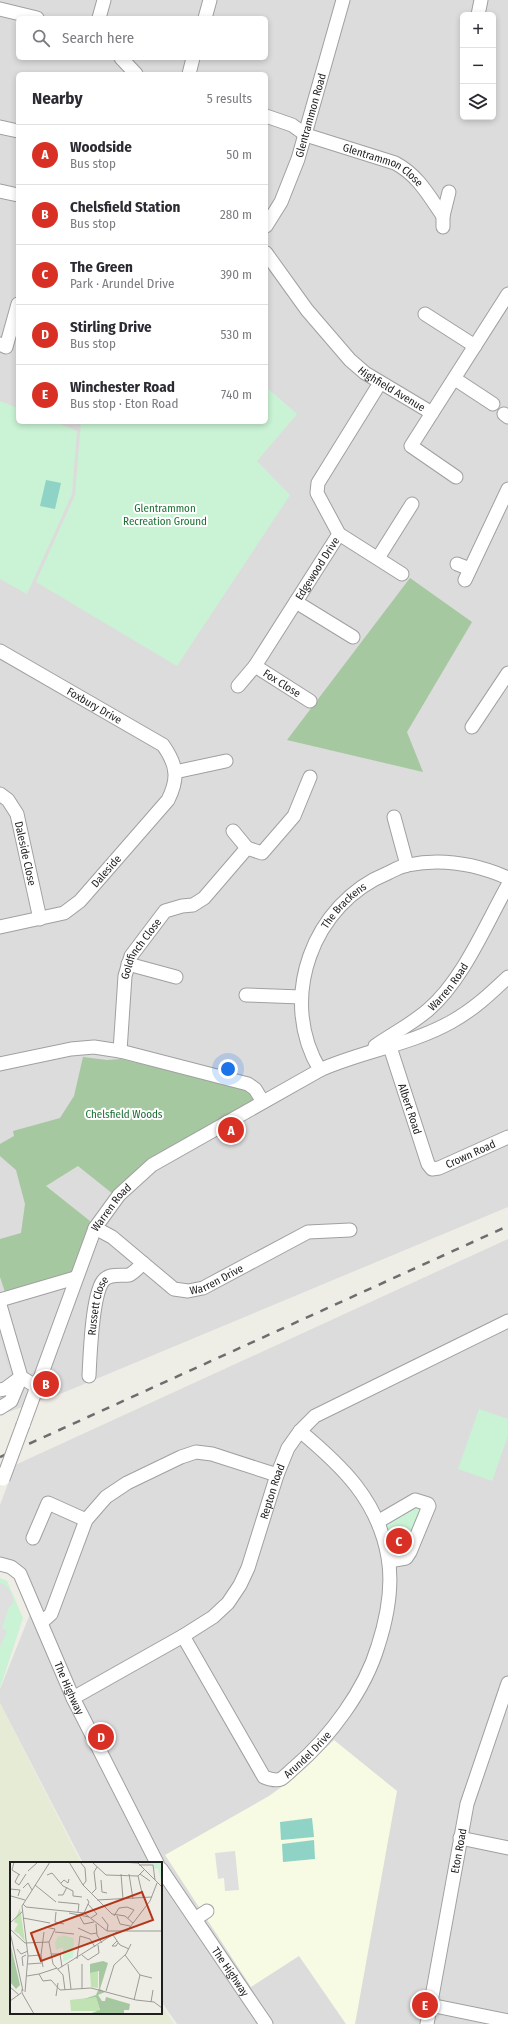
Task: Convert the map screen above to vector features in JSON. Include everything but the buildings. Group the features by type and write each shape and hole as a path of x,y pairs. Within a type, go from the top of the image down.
{"street":[{"path":"100,16 104,0"},
{"path":"206,16 210,0"},
{"name":"Glentrammon Road","path":"268,223 277,211 285,195 306,135 343,0"},
{"path":"479,12 481,0"},
{"path":"0,9 29,16"},
{"path":"123,60 134,72"},
{"path":"190,72 192,60"},
{"name":"Glentrammon Close","path":"268,117 292,125 306,135 405,168 415,176 443,222 449,192"},
{"path":"0,128 16,131"},
{"path":"0,191 16,195"},
{"name":"Highfield Avenue","path":"268,256 307,310 350,360 380,383 432,413 508,294"},
{"path":"0,344 6,347 16,311"},
{"path":"425,314 475,346"},
{"path":"455,379 493,404"},
{"name":"Edgewood Drive","path":"238,686 255,666 339,534 317,493 318,483 380,383"},
{"path":"432,413 411,446 456,477"},
{"path":"457,564 467,575 508,490"},
{"path":"378,558 412,504"},
{"path":"339,534 402,574"},
{"path":"296,602 353,637"},
{"name":"Foxbury Drive","path":"0,651 163,745 172,757 175,772"},
{"name":"Fox Close","path":"255,666 310,701"},
{"path":"472,727 508,673"},
{"path":"175,772 226,762"},
{"name":"Daleside","path":"0,927 40,919 64,912 80,901 168,800 175,785 175,772"},
{"path":"233,831 248,848 262,853 294,816 305,780"},
{"name":"Daleside Close","path":"0,794 8,800 17,814 40,919"},
{"path":"394,817 407,865"},
{"name":"Goldfinch Close","path":"120,1051 125,976 131,956 164,911 182,906 193,905 204,898 248,848"},
{"name":"The Brackens","path":"320,1070 311,1055 302,1026 301,997 304,972 312,947 325,923 345,900 372,879 407,865 437,862 465,863 488,869 508,878"},
{"name":"Warren Road","path":"365,1053 427,1010 442,996 462,968 506,892"},
{"path":"128,964 176,977"},
{"name":"Warren Road","path":"1,1483 75,1278 95,1228 119,1195 152,1165 320,1070 365,1053 390,1046 451,1022 483,1001 508,977"},
{"path":"246,995 301,997"},
{"name":"Albert Road","path":"390,1046 428,1164 432,1169"},
{"path":"0,1064 71,1049 94,1047 120,1051 248,1084 255,1089 263,1102"},
{"name":"Crown Road","path":"432,1169 439,1168 508,1137"},
{"name":"Warren Drive","path":"95,1228 112,1237 174,1289 188,1291 203,1288 308,1232 350,1230"},
{"name":"Russett Close","path":"89,1376 92,1328 97,1298 103,1281 111,1276 130,1274 143,1263"},
{"path":"0,1300 75,1278"},
{"path":"0,1305 21,1378 11,1401 0,1408"},
{"name":"Repton Road","path":"73,1698 183,1636 213,1617 228,1603 240,1585 248,1568 277,1475 288,1448 300,1431 315,1416 508,1321"},
{"path":"21,1378 36,1387"},
{"path":"0,1390 5,1389 21,1378"},
{"name":"Arundel Drive","path":"183,1636 264,1777 271,1780 281,1779 308,1756 330,1732 358,1691 378,1647 389,1600 389,1562 378,1521 356,1484 334,1460 300,1431"},
{"path":"42,1622 51,1614 86,1520 106,1498 127,1483 181,1457 196,1452 212,1454 277,1475"},
{"path":"378,1521 415,1500 428,1504 429,1506 410,1552 406,1558 389,1562"},
{"path":"33,1538 48,1503 86,1520"},
{"name":"The Highway","path":"0,1564 12,1568 20,1574 42,1622 73,1698 156,1862"},
{"name":"Eton Road","path":"427,2024 467,1804 508,1683"},
{"path":"460,1838 508,1848"},
{"name":"The Highway","path":"162,1870 266,2024"},
{"path":"195,1919 207,1912"},
{"path":"430,2005 508,2021"}],"shaded area":[{"path":"0,0 508,0 508,1207 65,1392 0,1415"},
{"path":"46,480 61,483 55,509 40,506"},
{"path":"508,1239 508,2024 177,2024 162,2002 162,1862 82,1862 0,1703 0,1689 36,1599 0,1559 0,1505 15,1465"},
{"path":"0,1340 13,1385 0,1387"},
{"path":"0,1583 5,1585 11,1592 14,1603 9,1607 2,1628 7,1631 0,1647"},
{"path":"0,1703 80,1862 10,1862 10,2014 162,2014 162,2006 174,2024 0,2024"},
{"path":"334,1740 397,1791 355,2024 346,2024 299,1956 251,1987 165,1855 269,1796 294,1778"},
{"path":"312,1818 314,1837 281,1840 280,1822"},
{"path":"314,1840 315,1859 283,1862 282,1844"},
{"path":"235,1851 239,1890 225,1891 224,1878 218,1879 215,1853"}],"green space":[{"name":"Glentrammon Recreation Ground","path":"268,389 297,414 257,461 290,495 177,666 36,582 75,495 81,424 268,424"},
{"path":"0,401 16,407 16,424 60,424 77,431 72,494 27,594 0,579"},
{"path":"410,578 472,622 407,732 423,772 287,740"},
{"name":"Chelsfield Woods","path":"83,1057 107,1060 121,1059 242,1089 250,1094 254,1103 113,1194 78,1166 46,1186 90,1221 71,1276 6,1295 0,1277 0,1239 21,1233 25,1204 16,1170 0,1156 0,1144 14,1136 13,1131 60,1118 74,1096"},
{"path":"479,1409 508,1419 508,1436 492,1481 458,1469"},
{"path":"412,1507 423,1507 405,1554 390,1557 383,1525"},
{"path":"0,1578 7,1581 23,1618 0,1688"}],"railway":[{"path":"0,1457 508,1226"}],"place":[{"name":"Woodside","path":"231,1130"},
{"name":"Chelsfield Station","path":"46,1384"},
{"name":"The Green","path":"399,1541"},
{"name":"Stirling Drive","path":"101,1737"},
{"name":"Winchester Road","path":"425,2005"}]}
